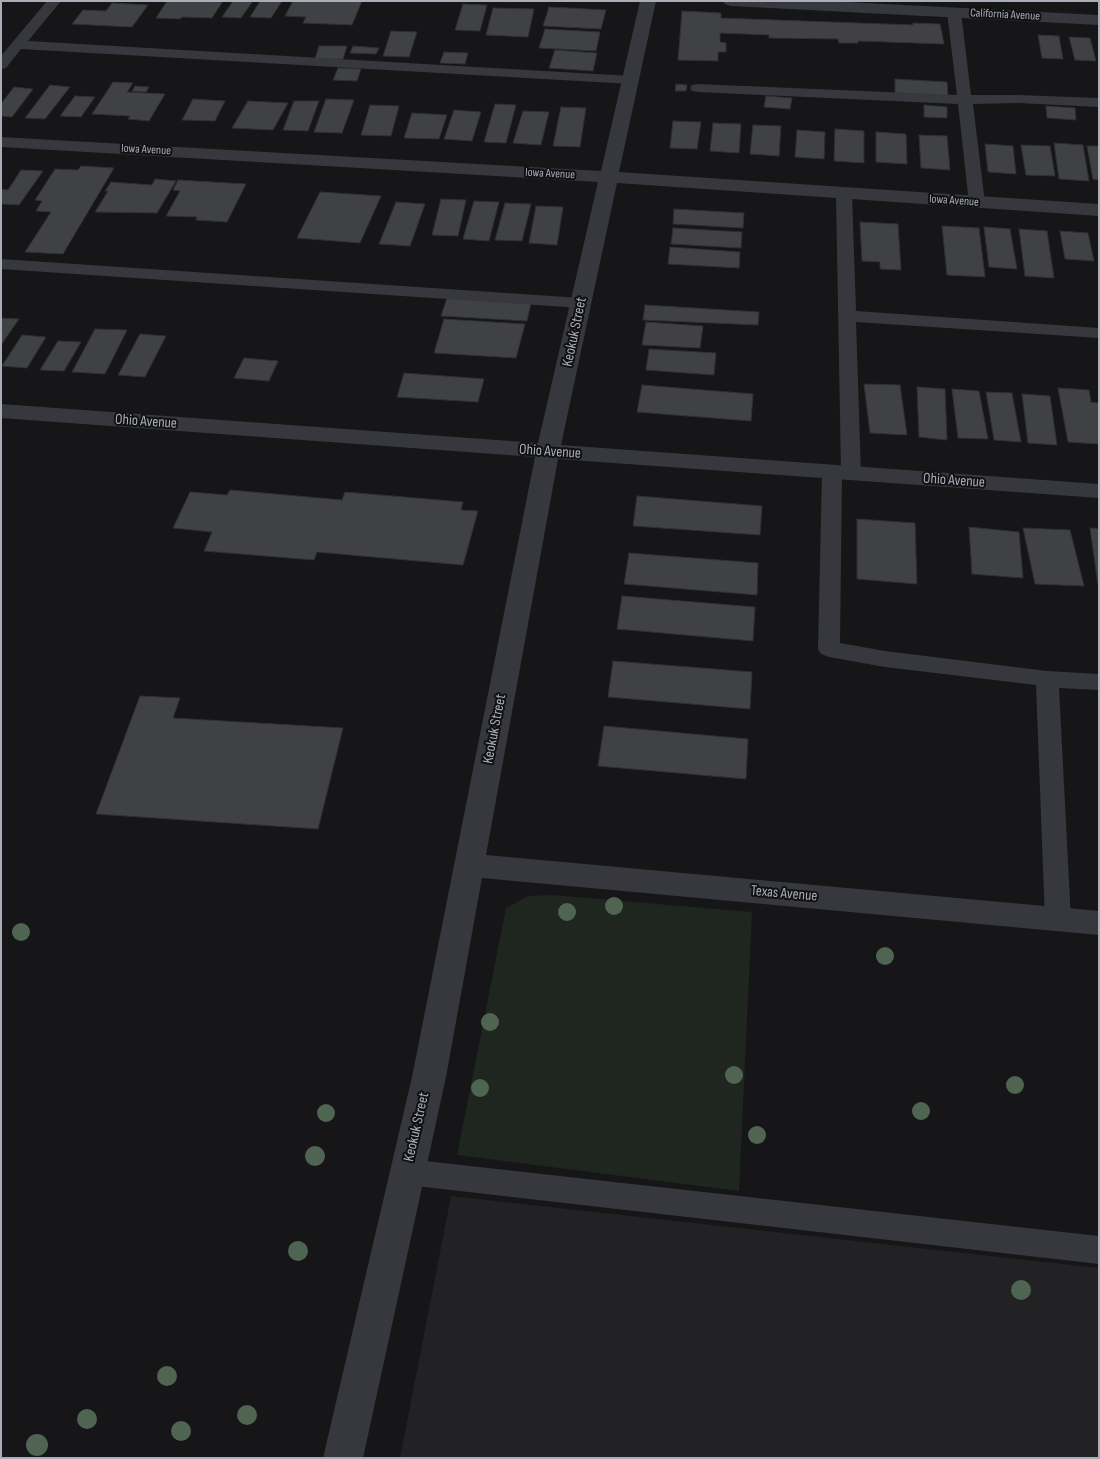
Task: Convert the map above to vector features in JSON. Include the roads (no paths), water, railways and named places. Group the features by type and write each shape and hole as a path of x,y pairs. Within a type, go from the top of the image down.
{"street":[{"name":"Keokuk Street","path":"343,1458 406,1172 429,1077 548,451 648,1"},
{"name":"California Avenue","path":"731,1 843,4 1099,20"},
{"name":"Iowa Avenue","path":"1,142 610,177 1099,210"},
{"name":"Ohio Avenue","path":"1,411 1099,492"},
{"name":"Texas Avenue","path":"469,865 1099,923"}],"lane":[{"path":"1,65 54,1"},
{"path":"954,12 977,203"},
{"path":"17,45 630,80"},
{"path":"697,88 965,100 1018,99 1099,103"},
{"path":"844,194 848,316 842,473 829,649 885,659 1047,679 1099,682"},
{"path":"1,264 581,303"},
{"path":"848,316 1099,333"},
{"path":"1047,679 1058,920"},
{"path":"406,1172 1099,1250"}]}
